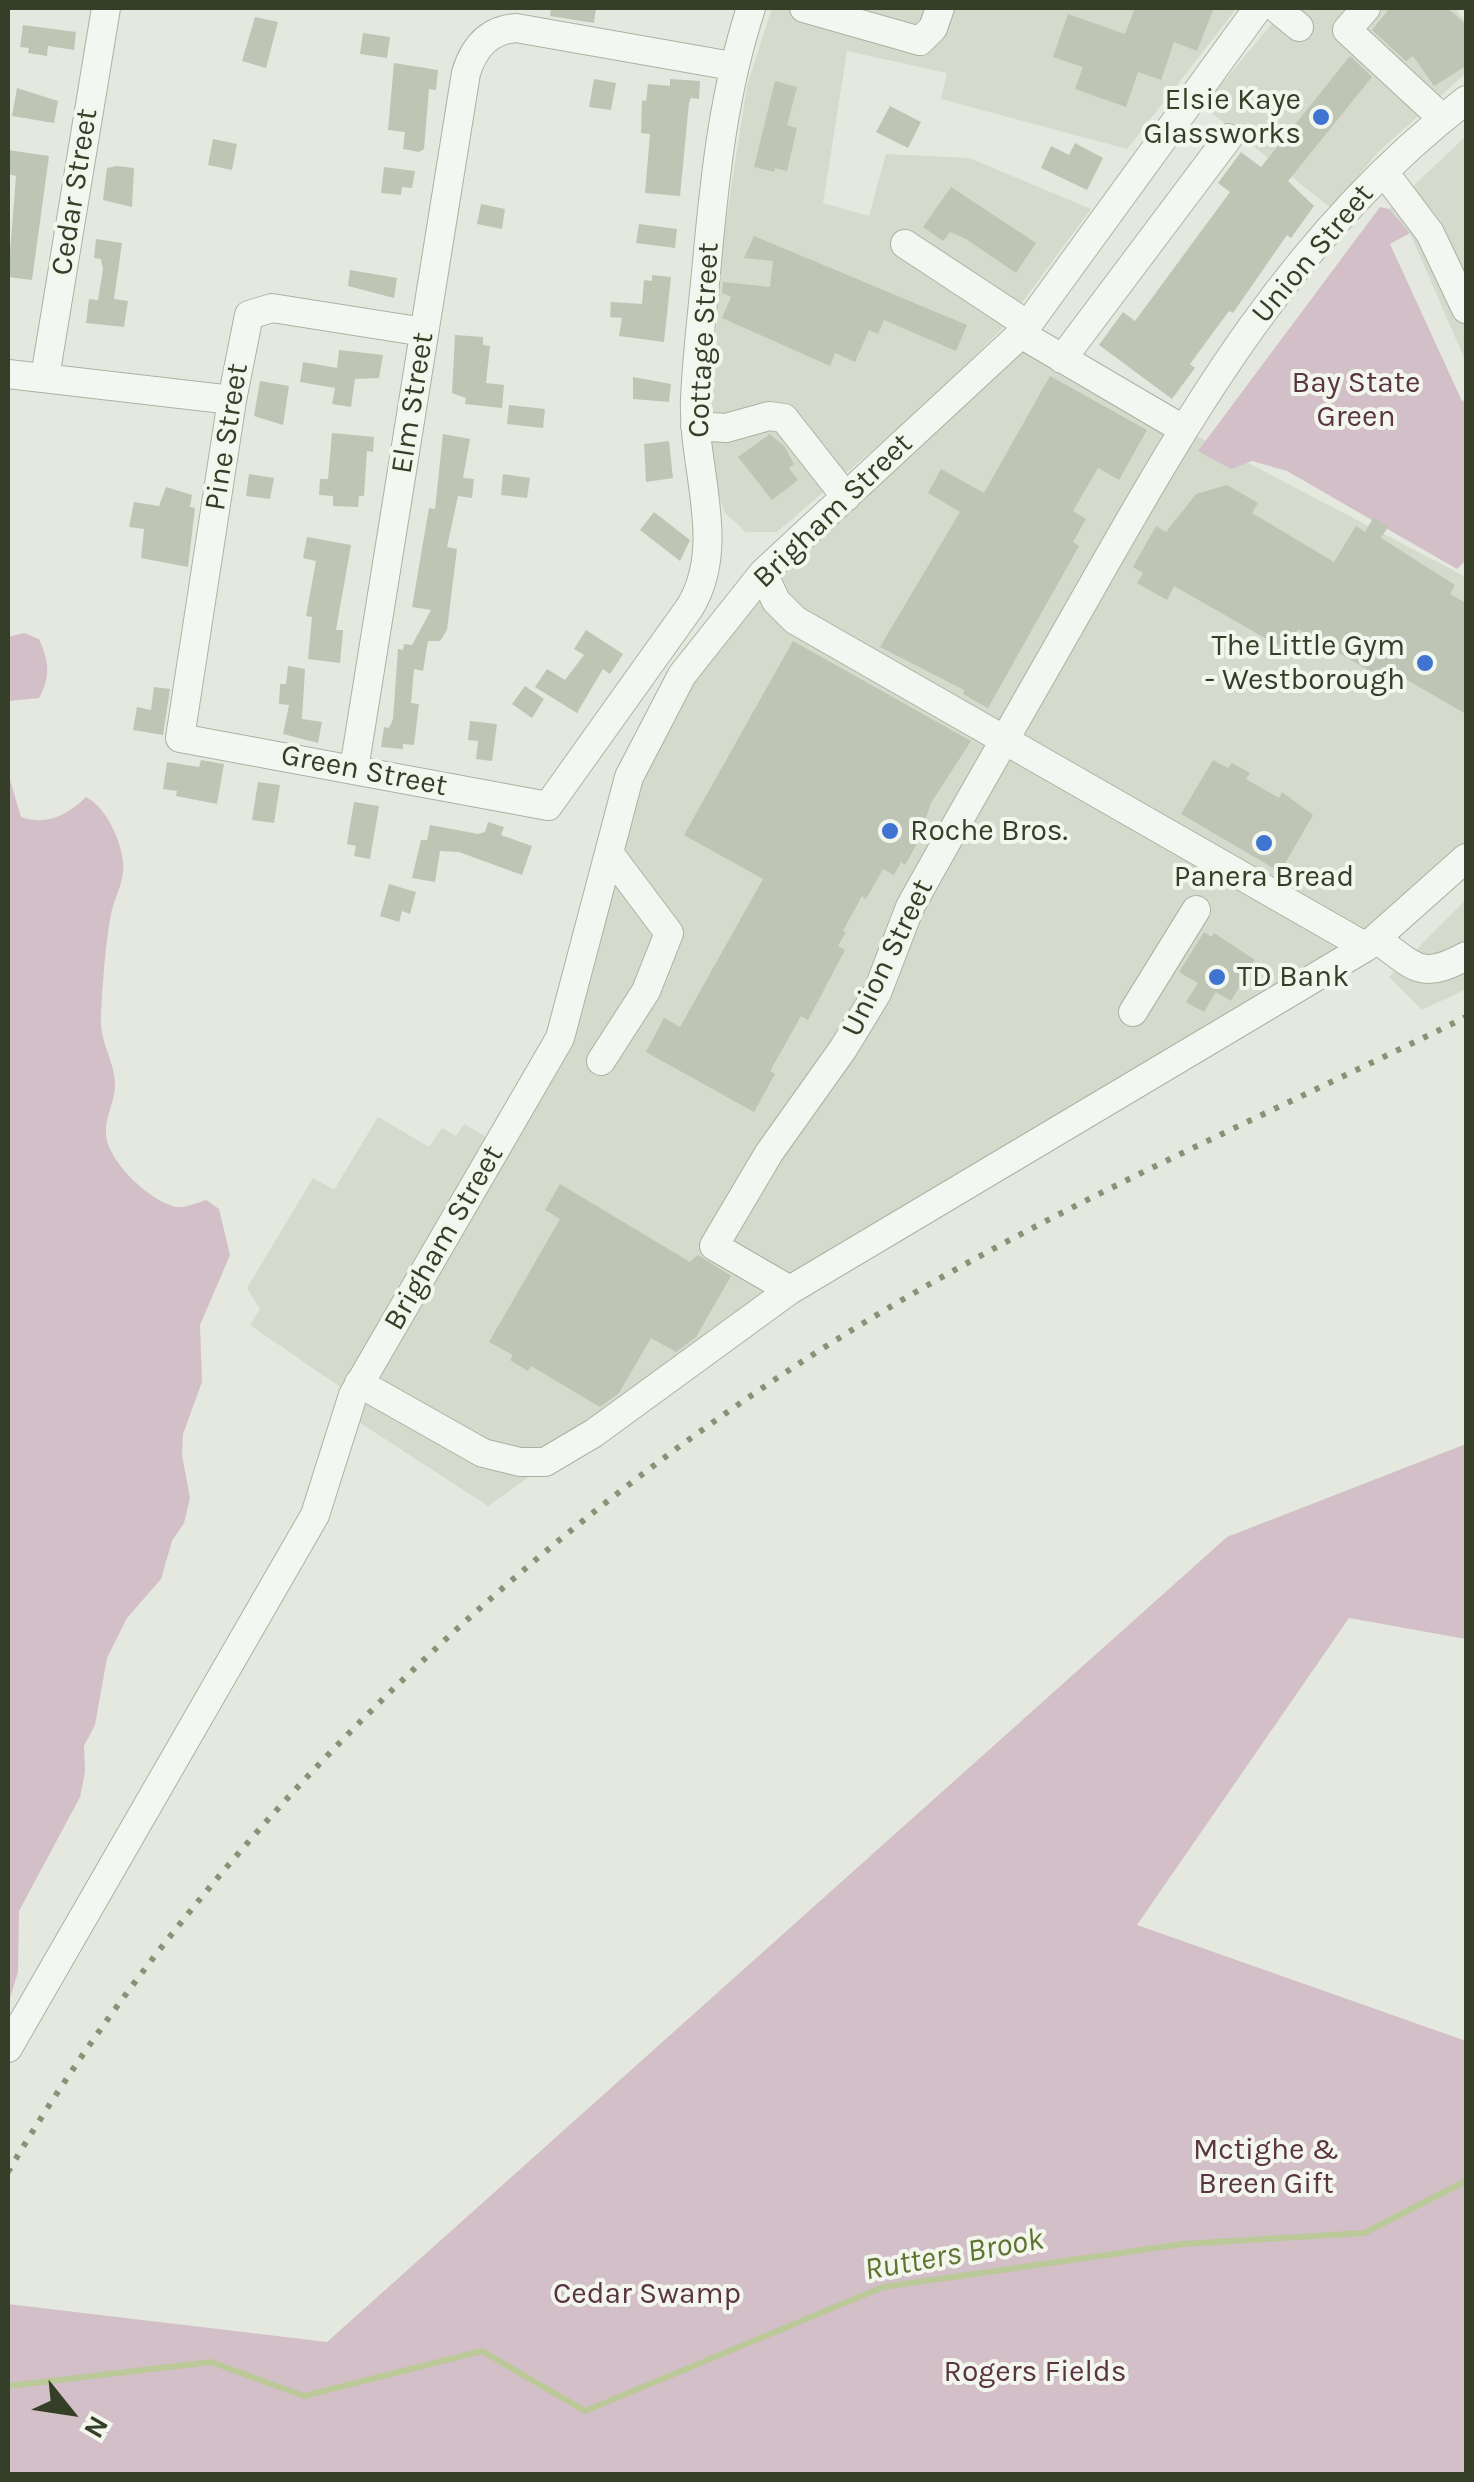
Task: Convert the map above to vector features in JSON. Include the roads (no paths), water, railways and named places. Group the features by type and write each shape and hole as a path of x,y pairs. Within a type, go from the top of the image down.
{"street":[{"name":"Cedar Street","path":"45,378 106,8"},
{"name":"Cottage Street","path":"548,806 703,582 710,549 695,426 714,188 732,66 751,8"},
{"path":"804,8 870,18 920,41 933,28 940,8"},
{"name":"Brigham Street","path":"8,2048 315,1515 356,1389 560,1038 629,777 682,676 763,573 1025,330 1258,8"},
{"path":"1276,8 1300,27"},
{"path":"1366,8 1348,30 1442,118"},
{"name":"Elm Street","path":"354,769 466,73 483,41 500,31 527,29 732,66"},
{"name":"Union Street","path":"790,1290 714,1246 769,1152 843,1050 877,993 910,907 1181,428 1289,276 1384,172 1466,100"},
{"path":"1062,359 1228,138"},
{"path":"1384,172 1430,233 1466,309"},
{"path":"905,244 1062,359 1181,428"},
{"name":"Pine Street","path":"180,738 246,322 255,310 272,308 424,332"},
{"path":"8,374 232,400"},
{"path":"695,426 726,428 768,416 784,418 846,497"},
{"path":"763,573 776,601 790,616 1004,740 1371,943 1434,972 1466,956"},
{"name":"Green Street","path":"180,738 548,806"},
{"path":"602,1061 646,991 669,933 609,853"},
{"path":"356,1389 483,1453 520,1462 545,1462 594,1433 790,1290 1371,943 1466,858"},
{"path":"1133,1012 1196,910"}],"waterway":[{"name":"Rutters Brook","path":"8,2386 211,2362 304,2396 482,2351 585,2411 883,2287 1183,2244 1364,2233 1466,2181"}],"railway":[{"path":"8,2172 90,2045 182,1921 283,1803 392,1690 508,1584 628,1485 753,1394 951,1272 1096,1195 1466,1017"}],"place":[{"name":"Elsie Kaye Glassworks","path":"1321,117"},
{"name":"The Little Gym - Westborough","path":"1425,663"},
{"name":"Roche Bros.","path":"890,831"},
{"name":"Panera Bread","path":"1264,843"},
{"name":"TD Bank","path":"1217,977"}],"park label":[{"name":"Bay State Green","path":"1356,400"},
{"name":"Mctighe & Breen Gift","path":"1266,2167"},
{"name":"Cedar Swamp","path":"647,2294"},
{"name":"Rogers Fields","path":"1035,2372"}]}
